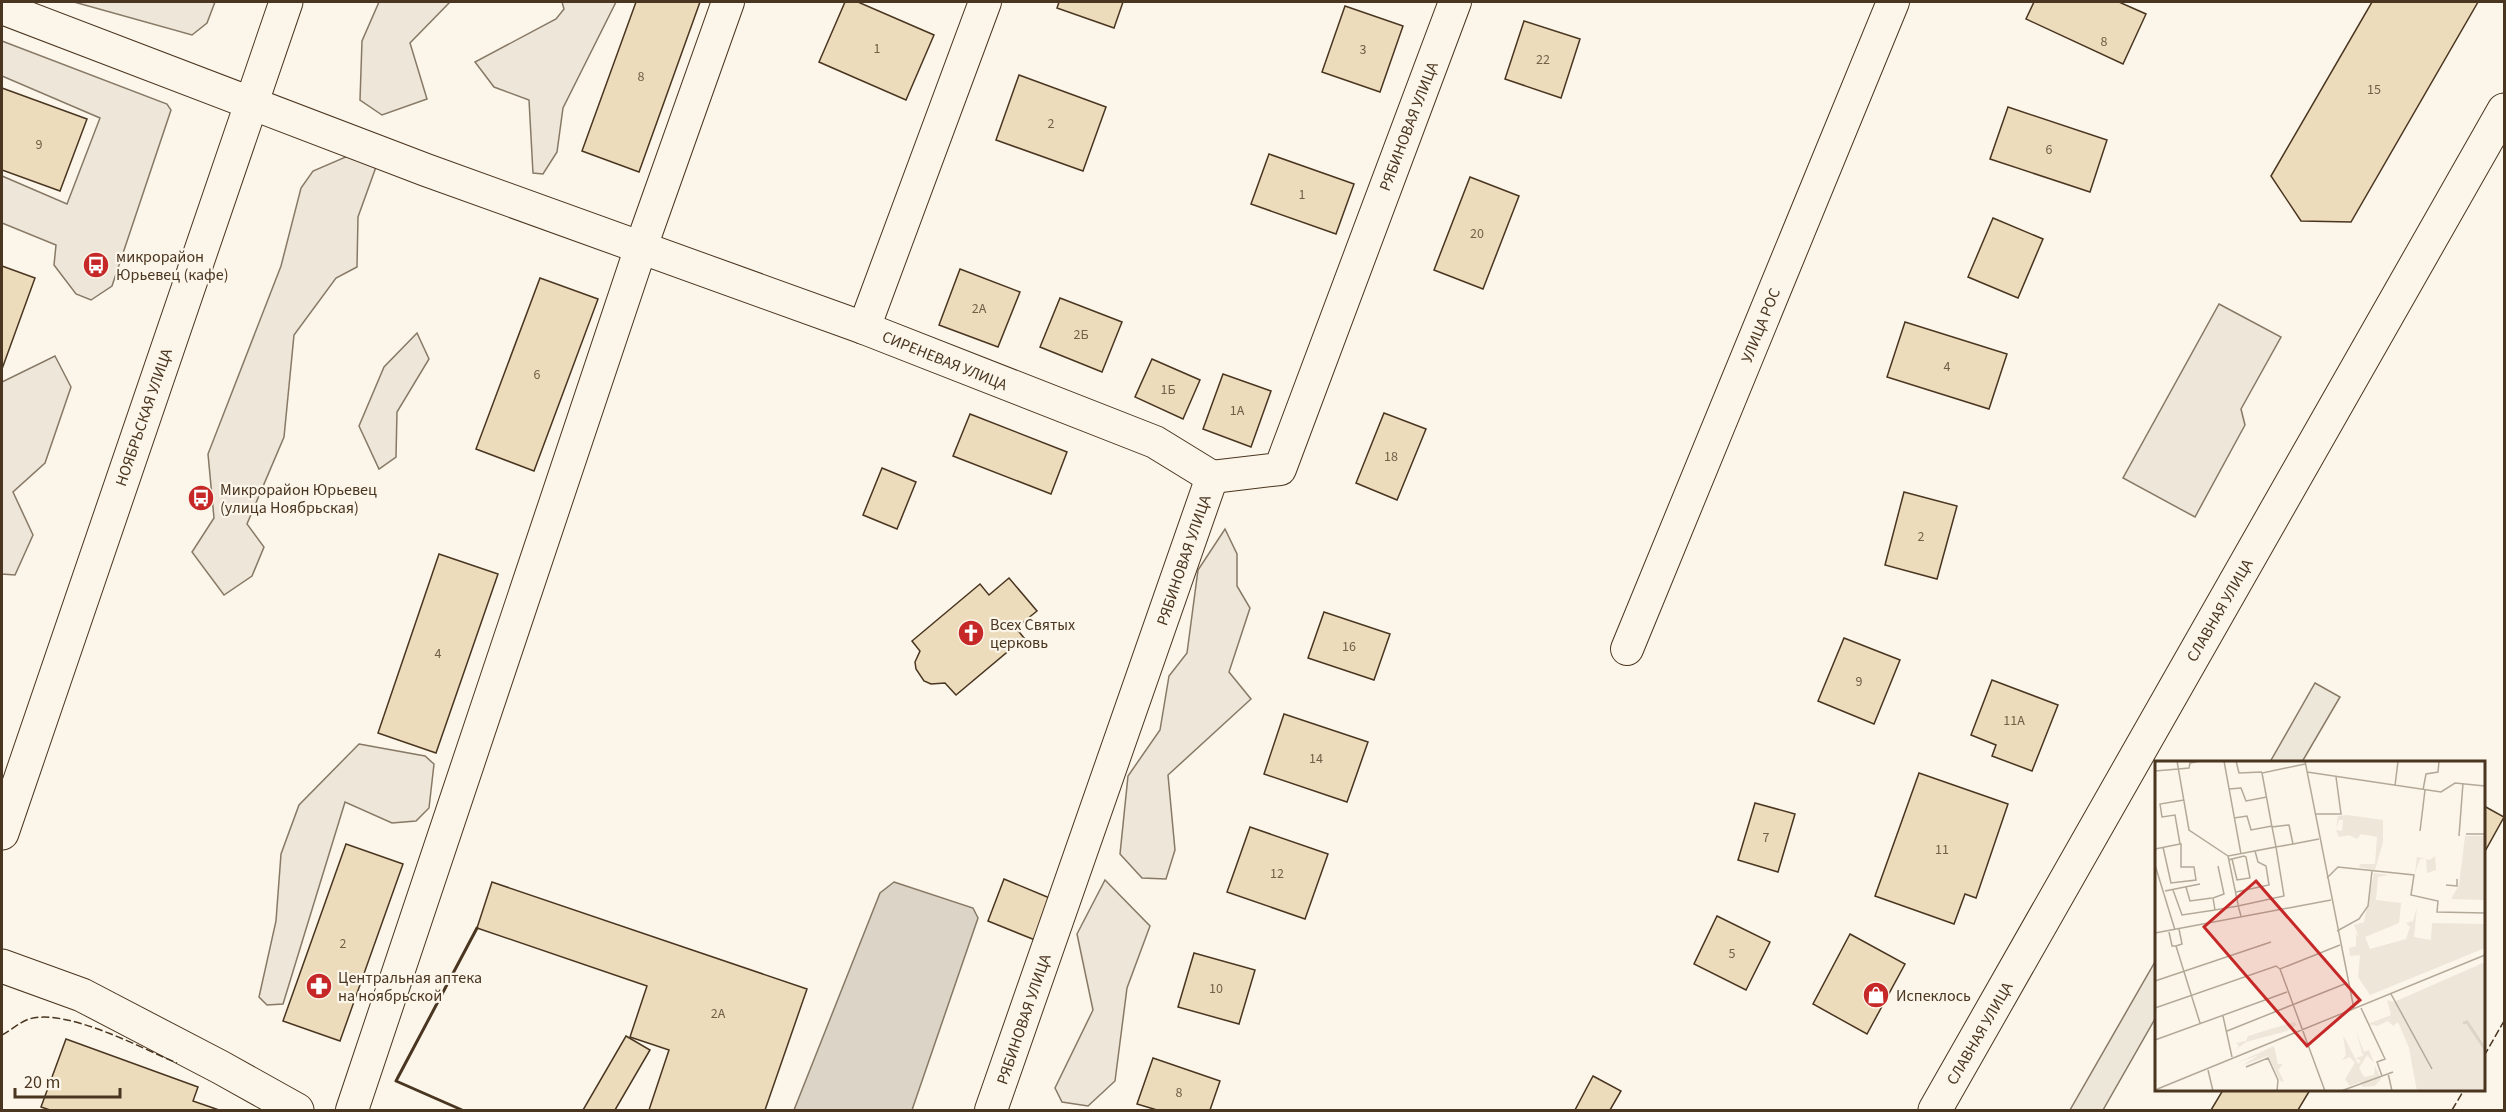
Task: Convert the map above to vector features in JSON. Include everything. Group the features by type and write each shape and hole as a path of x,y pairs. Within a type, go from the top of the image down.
{"main road":[{"name":"НОЯБРЬСКАЯ УЛИЦА","path":"2,833 286,2"},
{"name":"СЛАВНАЯ УЛИЦА","path":"1935,1110 2505,110"},
{"path":"2,966 82,995 297,1110"}],"street":[{"path":"352,1110 641,247 728,2"},
{"name":"СИРЕНЕВАЯ УЛИЦА","path":"985,2 864,328 1155,442 1212,477"},
{"name":"РЯБИНОВАЯ УЛИЦА","path":"991,1110 1212,477 1280,469 1455,2"},
{"name":"УЛИЦА РОС","path":"1628,649 1893,2"},
{"path":"2,8 426,170 864,328"}],"shaded area":[{"path":"74,2 215,2 207,23 192,35"},
{"path":"379,2 450,2 410,43 427,99 382,115 360,100 362,41"},
{"path":"562,2 616,2 563,108 557,152 543,174 533,173 529,100 494,87 475,62 556,19 564,9"},
{"path":"2,41 167,104 171,110 112,286 91,300 76,294 54,265 56,245 2,223 2,176 67,204 100,118 2,76"},
{"path":"357,152 376,167 358,217 357,267 336,278 294,335 284,437 247,524 264,547 252,576 224,595 192,552 214,518 208,454 281,266 301,188 313,171"},
{"path":"2219,304 2281,337 2241,409 2245,425 2195,517 2123,478"},
{"path":"417,333 429,359 397,412 396,457 379,469 359,426 384,367"},
{"path":"55,356 71,387 45,463 13,492 33,535 15,575 2,574 2,382"},
{"path":"1225,529 1237,554 1237,586 1250,608 1229,672 1251,699 1168,775 1175,850 1166,879 1142,878 1120,854 1128,776 1160,730 1169,676 1187,653 1198,570"},
{"path":"2315,683 2340,697 2303,761 2271,761"},
{"path":"359,744 425,756 434,764 429,808 416,821 392,823 345,802 283,1004 267,1005 259,997 276,921 281,854 299,805"},
{"path":"1105,880 1150,926 1127,988 1115,1081 1088,1106 1062,1102 1055,1088 1093,1010 1077,934"},
{"path":"894,882 973,908 978,918 912,1110 794,1110 880,893"},
{"path":"2155,962 2155,1019 2103,1110 2070,1110"}],"building":[{"path":"636,2 700,2 639,172 582,151"},
{"path":"845,2 858,2 934,35 906,100 819,62"},
{"path":"1059,2 1123,2 1114,28 1057,8"},
{"path":"2034,2 2119,2 2146,14 2123,64 2026,19"},
{"path":"2372,2 2478,2 2351,222 2301,221 2271,176"},
{"path":"1345,6 1403,26 1380,92 1322,72"},
{"path":"1524,21 1580,39 1561,98 1505,79"},
{"path":"1019,75 1106,107 1083,171 996,140"},
{"path":"2,88 87,119 60,191 2,170"},
{"path":"2008,107 2107,140 2090,192 1990,159"},
{"path":"1269,154 1354,184 1336,234 1251,204"},
{"path":"1470,177 1519,196 1483,289 1434,270"},
{"path":"1993,218 2043,239 2018,298 1968,277"},
{"path":"2,266 35,278 2,369"},
{"path":"960,269 1020,292 998,347 939,325"},
{"path":"540,278 598,299 534,471 476,449"},
{"path":"1060,298 1122,322 1102,372 1040,347"},
{"path":"1905,322 2007,354 1989,409 1887,377"},
{"path":"1152,359 1200,380 1183,419 1135,397"},
{"path":"1223,374 1271,391 1251,447 1203,429"},
{"path":"1384,413 1426,429 1397,500 1356,483"},
{"path":"970,414 1067,452 1051,494 953,456"},
{"path":"882,468 916,482 897,529 863,515"},
{"path":"1904,492 1957,506 1937,579 1885,565"},
{"path":"439,554 498,574 436,753 378,733"},
{"name":"Всех Святых церковь","path":"1009,578 1037,611 1016,628 1024,638 956,695 945,683 931,684 924,681 916,669 915,662 920,651 912,641 980,584 989,595"},
{"path":"1324,612 1390,634 1374,680 1308,658"},
{"path":"1844,638 1900,660 1874,724 1818,701"},
{"path":"1992,680 2058,705 2032,771 1992,756 1996,745 1971,735"},
{"path":"1284,714 1368,742 1347,802 1264,774"},
{"path":"1919,773 2008,804 1976,898 1965,894 1954,924 1875,896"},
{"path":"1755,803 1795,814 1778,872 1738,860"},
{"path":"2485,807 2504,817 2485,851"},
{"path":"1250,827 1328,854 1305,919 1227,892"},
{"path":"346,844 403,864 340,1041 283,1021"},
{"path":"1004,879 1052,899 1035,940 988,921"},
{"path":"492,882 807,989 765,1110 649,1110 669,1050 630,1037 647,986 477,928"},
{"path":"1717,916 1770,942 1746,990 1694,964"},
{"path":"1850,934 1905,964 1867,1034 1813,1004"},
{"path":"1194,953 1255,970 1239,1024 1178,1007"},
{"path":"626,1036 650,1050 615,1110 583,1110"},
{"path":"66,1039 198,1087 193,1101 219,1110 50,1110 41,1107"},
{"path":"1153,1058 1220,1081 1210,1110 1157,1110 1137,1104"},
{"path":"1593,1076 1621,1091 1610,1110 1575,1110"},
{"path":"2222,1091 2309,1091 2298,1110 2211,1110"}],"fence":[{"path":"2,1035 29,1019 45,1017 63,1019 104,1031 177,1063"},
{"path":"2485,1054 2504,1021"},
{"path":"2452,1110 2463,1091"}],"wall":[{"path":"462,1110 396,1081 477,928"}],"place":[{"name":"микрорайон Юрьевец (кафе)","path":"96,265"},
{"name":"Микрорайон Юрьевец (улица Ноябрьская)","path":"201,498"},
{"name":"Всех Святых церковь","path":"971,633"},
{"name":"Центральная аптека на ноябрьской","path":"319,986"},
{"name":"Испеклось","path":"1876,995"}]}
